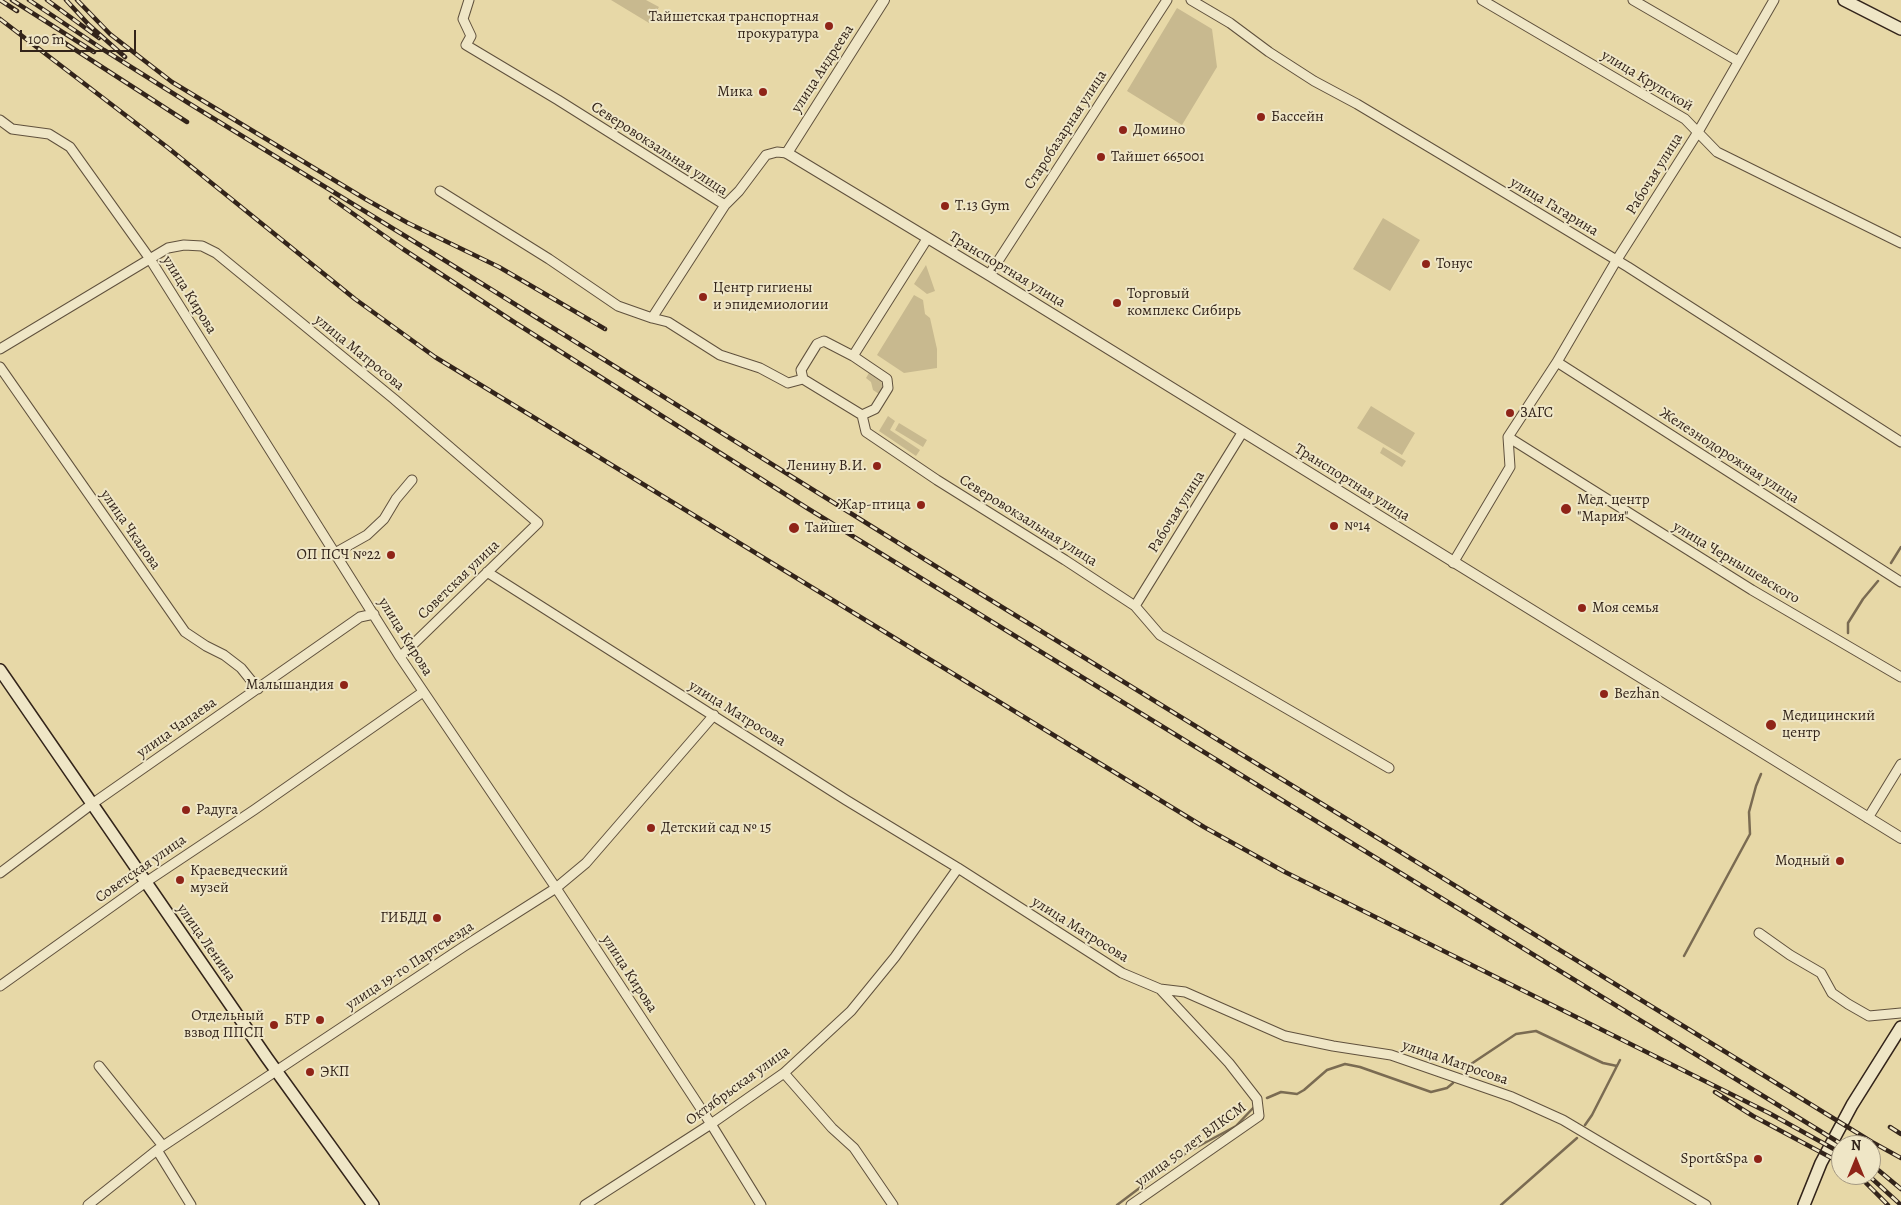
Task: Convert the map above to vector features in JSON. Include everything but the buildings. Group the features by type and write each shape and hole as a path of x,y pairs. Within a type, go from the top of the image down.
{"main road":[{"path":"1844,0 1901,29"},
{"name":"улица Ленина","path":"0,670 276,1070 373,1205"},
{"path":"1804,1205 1820,1163 1852,1105 1901,1027"}],"street":[{"name":"Северовокзальная улица","path":"469,0 463,19 471,36 466,45 558,100 725,206 652,318"},
{"name":"улица Андреева","path":"787,153 884,0"},
{"name":"Старобазарная улица","path":"989,275 1167,0"},
{"name":"улица Гагарина","path":"1191,0 1230,24 1314,82 1357,104 1616,261 1901,442"},
{"name":"улица Крупской","path":"1482,0 1684,119 1717,152 1901,242"},
{"path":"1633,0 1738,61"},
{"name":"Рабочая улица","path":"1557,362 1616,261 1698,132 1774,0"},
{"name":"улица Кирова","path":"0,120 12,129 49,134 70,147 150,258 400,657 556,888 711,1124 761,1205"},
{"path":"725,206 739,191 766,155 777,152 787,153"},
{"name":"Транспортная улица","path":"787,153 989,275 1242,433 1901,838"},
{"path":"440,191 549,259 618,306 668,322 720,355 760,368 788,383 803,378"},
{"path":"853,356 928,238"},
{"name":"улица Матросова","path":"0,350 168,248 184,245 202,246 216,254 394,399 538,524"},
{"path":"824,341 853,356 887,379 888,388 874,409 862,415 803,378 801,370 817,344 824,341"},
{"path":"1453,563 1510,467 1508,437 1557,362"},
{"name":"Железнодорожная улица","path":"1557,362 1901,582"},
{"name":"улица Чкалова","path":"0,368 185,632 224,655 241,668 258,689"},
{"name":"Северовокзальная улица","path":"862,415 866,432 937,480 1135,606 1160,635 1389,768"},
{"name":"Рабочая улица","path":"1135,606 1242,433"},
{"name":"улица Чернышевского","path":"1508,437 1752,590 1901,676"},
{"path":"335,553 367,535 384,520 396,499 412,480"},
{"name":"Советская улица","path":"400,657 538,524"},
{"name":"улица Матросова","path":"487,572 1122,973 1160,990 1185,992 1285,1036 1391,1055 1512,1097 1563,1120 1706,1205"},
{"name":"улица Чапаева","path":"0,873 92,804 360,617 374,614"},
{"name":"Советская улица","path":"0,986 146,882 254,810 423,692"},
{"name":"улица 19-го Партсъезда","path":"88,1205 160,1148 463,947 556,888 586,863 714,715"},
{"path":"1868,818 1901,764"},
{"name":"Октябрьская улица","path":"585,1205 711,1124 784,1073 851,1011 895,958 958,868"},
{"path":"1760,933 1790,955 1821,973 1832,993 1869,1016 1901,1013"},
{"name":"улица 50 лет ВЛКСМ","path":"1131,1205 1259,1116 1257,1099 1229,1062 1160,990"},
{"path":"99,1066 160,1148 191,1205"},
{"path":"784,1073 832,1128 854,1148 893,1205"}],"shaded area":[{"path":"611,0 646,0 659,7 649,23"},
{"path":"1177,8 1212,29 1217,67 1182,125 1127,91"},
{"path":"1383,218 1420,240 1390,291 1353,269"},
{"path":"926,265 935,291 927,294 914,284"},
{"path":"914,295 923,300 925,314 930,318 937,349 937,368 904,373 877,355"},
{"path":"869,373 881,381 883,387 879,394 873,390 871,382 866,378"},
{"path":"1371,406 1415,433 1402,455 1357,428"},
{"path":"888,416 895,421 890,430 920,450 916,456 879,431"},
{"path":"899,423 927,440 923,447 895,430"},
{"path":"1383,447 1406,461 1402,467 1380,453"}],"waterway":[{"path":"1891,563 1901,547"},
{"path":"1848,633 1848,623 1863,599 1878,581"},
{"path":"1684,956 1750,834 1749,812 1761,774"},
{"path":"1462,1070 1516,1034 1536,1031 1603,1063 1617,1066"},
{"path":"1585,1125 1620,1060"},
{"path":"1267,1098 1281,1092 1297,1094 1327,1070 1345,1064 1360,1067 1431,1092 1447,1088 1453,1083"},
{"path":"1117,1205 1186,1153 1236,1126 1255,1106"},
{"path":"1501,1205 1577,1138"}],"railway":[{"path":"0,0 17,11"},
{"path":"12,0 94,52"},
{"path":"29,0 190,104 945,572 1872,1142 1901,1158"},
{"path":"47,0 99,38"},
{"path":"66,0 89,25 125,57"},
{"path":"77,0 110,34 172,82 367,200 408,223 499,267 605,329"},
{"path":"0,19 167,147 355,299 435,357 1204,827 1285,872 1769,1113 1831,1147"},
{"path":"54,36 187,122"},
{"path":"331,198 403,249 514,322 807,508 1831,1138"},
{"path":"1715,1092 1753,1116 1831,1158"},
{"path":"1890,1127 1901,1134"},
{"path":"1881,1172 1901,1189"},
{"path":"1868,1185 1888,1205"},
{"path":"1879,1185 1901,1205"}],"place":[{"name":"Тайшетская транспортная прокуратура","path":"829,26"},
{"name":"Мика","path":"763,92"},
{"name":"Бассейн","path":"1261,117"},
{"name":"Домино","path":"1123,130"},
{"name":"Тайшет 665001","path":"1101,157"},
{"name":"T.13 Gym","path":"945,206"},
{"name":"Тонус","path":"1426,264"},
{"name":"Центр гигиены и эпидемиологии","path":"703,297"},
{"name":"Торговый комплекс Сибирь","path":"1117,303"},
{"name":"ЗАГС","path":"1510,413"},
{"name":"Ленину В.И.","path":"877,466"},
{"name":"Жар-птица","path":"921,505"},
{"name":"Мед. центр \"Мария\"","path":"1566,509"},
{"name":"№14","path":"1334,526"},
{"name":"Тайшет","path":"794,528"},
{"name":"ОП ПСЧ №22","path":"391,555"},
{"name":"Моя семья","path":"1582,608"},
{"name":"Малышандия","path":"344,685"},
{"name":"Bezhan","path":"1604,694"},
{"name":"Медицинский центр","path":"1771,725"},
{"name":"Радуга","path":"186,810"},
{"name":"Детский сад № 15","path":"651,828"},
{"name":"Модный","path":"1840,861"},
{"name":"Краеведческий музей","path":"180,880"},
{"name":"ГИБДД","path":"437,918"},
{"name":"БТР","path":"320,1020"},
{"name":"Отдельный взвод ППСП","path":"274,1025"},
{"name":"ЭКП","path":"310,1072"},
{"name":"Sport&Spa","path":"1758,1159"}]}
